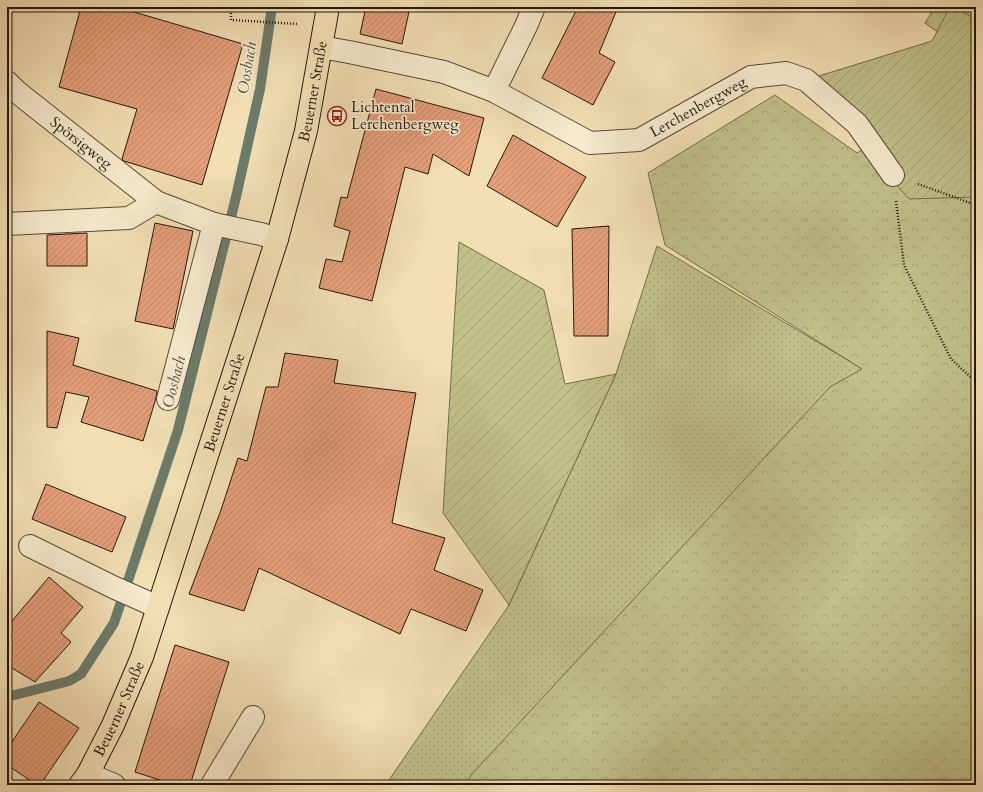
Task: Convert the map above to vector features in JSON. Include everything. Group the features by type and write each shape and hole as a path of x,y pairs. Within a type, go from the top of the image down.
{"main road":[{"name":"Beuerner Straße","path":"84,780 113,725 142,657 154,606 269,236 306,131 328,7"}],"street":[{"path":"494,91 534,7"},
{"name":"Lerchenbergweg","path":"321,48 349,52 444,72 494,91 590,143 639,140 751,77 786,73 806,80 857,124 893,175"},
{"name":"Spörsigweg","path":"7,82 17,92 156,202 214,224 269,236"},
{"path":"7,224 129,218 156,202"},
{"path":"168,399 214,224"},
{"path":"30,546 154,606"},
{"path":"212,785 253,717"},
{"path":"84,780 114,785"}],"path":[{"path":"232,7 231,20 291,24"},
{"path":"976,205 893,175 904,265 952,359 976,382"}],"green space":[{"path":"935,7 976,7 976,59 925,23"},
{"path":"950,7 953,7 976,19 976,197 909,199 806,80 932,41"},
{"path":"976,81 976,785 465,785 472,774 830,387 862,369 665,245 648,173 775,95 857,153"},
{"path":"459,242 544,290 565,384 616,374 509,605 443,513"},
{"path":"657,246 976,437 976,785 384,785 389,780 509,605 616,374"}],"building":[{"path":"81,7 117,7 243,44 202,185 124,161 122,159 137,109 59,87"},
{"path":"366,7 410,7 402,44 360,34"},
{"path":"578,7 618,7 599,53 615,62 593,105 542,78"},
{"path":"376,89 484,118 469,176 433,154 428,174 405,167 372,301 319,288 326,259 342,262 350,231 334,226 341,197 347,198"},
{"path":"513,135 586,177 557,227 487,186"},
{"path":"155,223 193,231 173,329 135,321"},
{"path":"609,226 608,336 574,336 572,229"},
{"path":"87,233 87,266 47,266 47,235"},
{"path":"47,331 79,338 73,365 157,391 143,441 81,422 89,397 66,392 57,428 47,427"},
{"path":"285,353 338,360 334,383 416,393 392,523 445,538 434,570 483,590 466,631 411,609 400,634 259,568 244,611 189,594 221,510 238,458 247,461 266,387 278,387"},
{"path":"46,484 126,517 112,552 32,519"},
{"path":"49,577 83,607 61,633 71,642 35,682 7,665 7,627"},
{"path":"175,645 229,662 190,785 175,785 135,772"},
{"path":"39,702 79,728 40,785 37,785 7,765 7,749"}],"waterway":[{"name":"Oosbach","path":"7,697 69,681 81,674 114,623 178,430 236,197 260,89 272,7"}],"place":[{"name":"Lichtental Lerchenbergweg","path":"337,116"}]}
